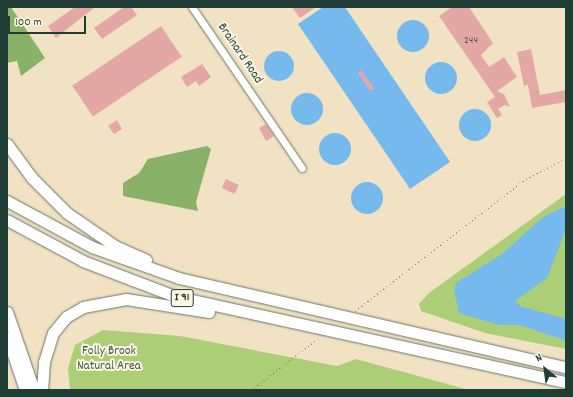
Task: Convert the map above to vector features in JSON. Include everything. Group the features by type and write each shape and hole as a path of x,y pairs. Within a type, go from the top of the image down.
{"highway":[{"path":"7,144 40,187 84,226 123,250 218,288"},
{"name":"I 91","path":"7,201 101,250 218,288 566,367"},
{"name":"I 91","path":"7,220 61,251 136,283 186,299 566,382"},
{"path":"42,390 44,362 53,333 66,317 90,304 126,299 236,317 268,318"},
{"path":"7,312 34,390"},
{"path":"7,336 25,390"}],"street":[{"name":"Brainard Road","path":"192,7 302,168"}],"path":[{"path":"354,311 526,179 566,158"},
{"path":"251,390 320,337"}],"green space":[{"path":"7,7 11,7 45,58 21,76 17,61 7,63"},
{"path":"207,146 211,149 196,202 198,211 123,196 123,183 139,173 148,159"},
{"path":"566,194 566,339 546,334 566,341 566,349 485,333 421,311 419,304 429,293"},
{"name":"Folly Brook Natural Area","path":"103,330 180,336 337,366 356,359 469,390 70,390 68,368 75,345"}],"water":[{"path":"323,7 345,7 450,162 410,189 298,24"},
{"path":"413,20 419,21 426,27 429,36 428,42 422,49 413,52 407,51 400,45 397,36 398,30 404,23"},
{"path":"279,51 290,55 294,66 290,77 279,81 268,77 264,66 268,55"},
{"path":"438,62 444,62 454,69 457,78 456,84 450,91 444,94 438,94 428,87 425,81 425,75 432,65"},
{"path":"307,93 313,94 320,100 323,109 322,115 316,122 307,125 301,124 294,118 291,109 292,103 298,96"},
{"path":"472,109 478,109 488,116 491,125 490,131 484,138 478,141 472,141 462,134 459,128 459,122 466,112"},
{"path":"335,133 341,134 348,140 351,149 350,155 344,162 335,165 329,164 322,158 319,149 320,143 326,136"},
{"path":"367,182 373,183 380,189 383,198 382,204 376,211 367,214 361,213 354,207 351,198 352,192 358,185"},
{"path":"566,206 566,229 547,278 515,301 520,306 566,319 566,341 520,325 499,325 459,313 454,290 456,283 502,254 543,217"}],"building":[{"path":"75,7 95,7 56,38 48,26"},
{"path":"124,7 131,7 137,15 102,39 94,28"},
{"path":"292,7 316,7 300,18"},
{"path":"452,7 469,7 493,43 481,55 489,67 504,57 517,77 497,91 504,94 510,107 505,105 498,109 502,115 497,118 487,102 495,97 439,16"},
{"path":"161,26 182,57 93,117 72,86"},
{"path":"531,49 540,95 566,90 566,102 532,108 528,85 524,86 517,52"},
{"path":"202,64 211,77 199,86 196,81 187,87 181,77"},
{"path":"361,70 374,88 370,91 358,73"},
{"path":"117,120 122,129 114,134 108,126"},
{"path":"266,124 274,136 266,141 259,128"},
{"path":"226,179 239,185 234,194 222,188"}]}
